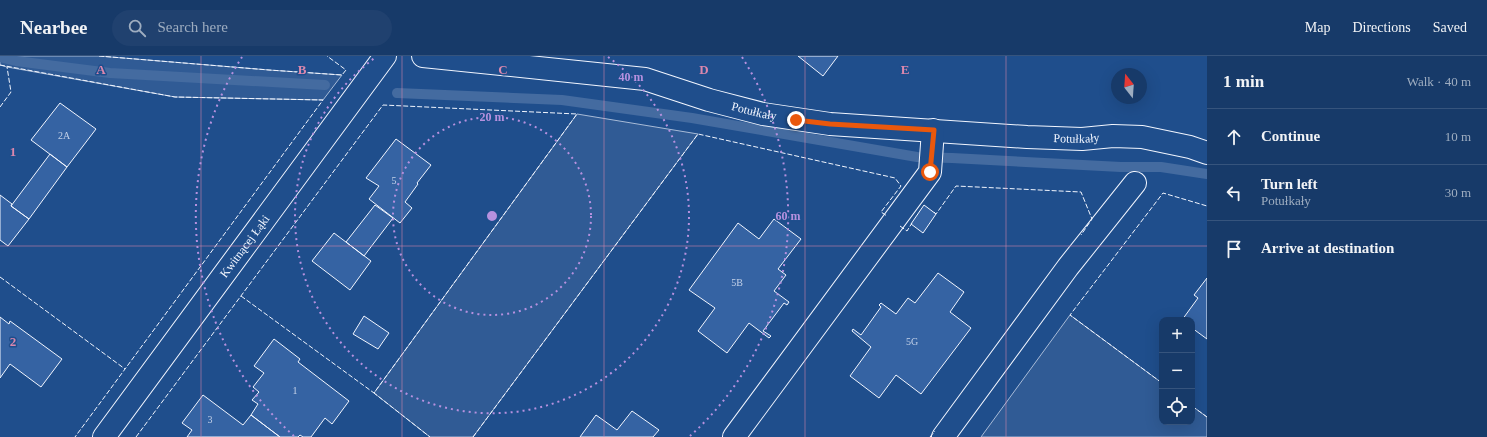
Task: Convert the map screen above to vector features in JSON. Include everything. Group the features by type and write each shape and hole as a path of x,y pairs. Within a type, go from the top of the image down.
{"street":[{"name":"Kwitnącej Łąki","path":"104,437 385,56"},
{"name":"Potułkały","path":"424,56 645,79 709,100 763,114 796,120 933,136 1027,137 1082,140 1113,136 1142,136 1190,147 1207,153"},
{"path":"734,437 930,172 933,136"},
{"path":"943,437 1068,268 1135,184"}],"shaded area":[{"path":"0,56 99,56 342,75 323,100 175,97 7,67 0,65"},
{"path":"577,114 698,134 473,437 430,437 374,393"},
{"path":"1070,315 1159,381 1159,425 1195,425 1195,408 1207,417 1207,437 981,437"}],"building":[{"path":"798,56 838,56 823,76"},
{"path":"60,103 96,129 67,167 31,140"},
{"path":"396,139 431,165 405,202 412,208 400,223 369,199 379,186 366,178"},
{"path":"50,154 67,167 29,219 11,206"},
{"path":"0,195 12,204 11,206 29,219 8,246 0,240"},
{"path":"375,205 393,218 364,256 346,242"},
{"path":"924,205 936,214 923,233 911,224"},
{"path":"774,219 801,239 778,269 786,275 774,291 789,302 787,305 784,303 763,331 771,336 769,338 749,323 727,353 698,331 715,308 689,290 738,223 759,239"},
{"path":"334,233 371,261 350,290 312,261"},
{"path":"938,273 964,292 950,312 971,328 921,394 896,375 879,398 850,376 871,347 852,331 853,329 861,335 881,307 879,305 881,303 896,314 908,298 915,303"},
{"path":"1207,278 1207,339 1195,330 1195,317 1184,317 1198,298 1194,295"},
{"path":"364,316 389,333 378,349 353,334"},
{"path":"0,317 9,324 10,321 62,359 41,387 10,364 0,378"},
{"path":"274,339 300,359 298,362 349,401 332,424 325,418 311,437 303,437 300,435 298,437 280,437 251,415 258,404 252,400 259,392 253,387 264,373 254,366"},
{"path":"203,395 243,425 251,415 280,437 187,437 192,430 182,423"},
{"path":"632,411 659,430 653,437 580,437 596,415 617,430"}],"waterway":[{"path":"0,57 16,61 110,73 325,85"},
{"path":"397,93 562,100 692,118 917,157 1121,167 1161,167 1207,174"}],"fence":[{"path":"99,56 342,75 346,70 327,56"},
{"path":"0,65 175,97 323,100 75,437"},
{"path":"0,107 11,92 7,67"},
{"path":"136,437 383,105 577,114 374,393 430,437"},
{"path":"473,437 698,134 895,178 901,186 881,212 887,216"},
{"path":"934,212 936,214 956,186 1081,192 1092,219 1081,235"},
{"path":"1159,381 1070,315 1163,193 1207,206"},
{"path":"900,226 907,231 912,223"},
{"path":"0,277 125,369"},
{"path":"241,296 374,393"},
{"path":"1195,408 1207,417"},
{"path":"930,437 935,431"}],"route":[{"path":"796,120 830,124 934,130 930,172"}]}
